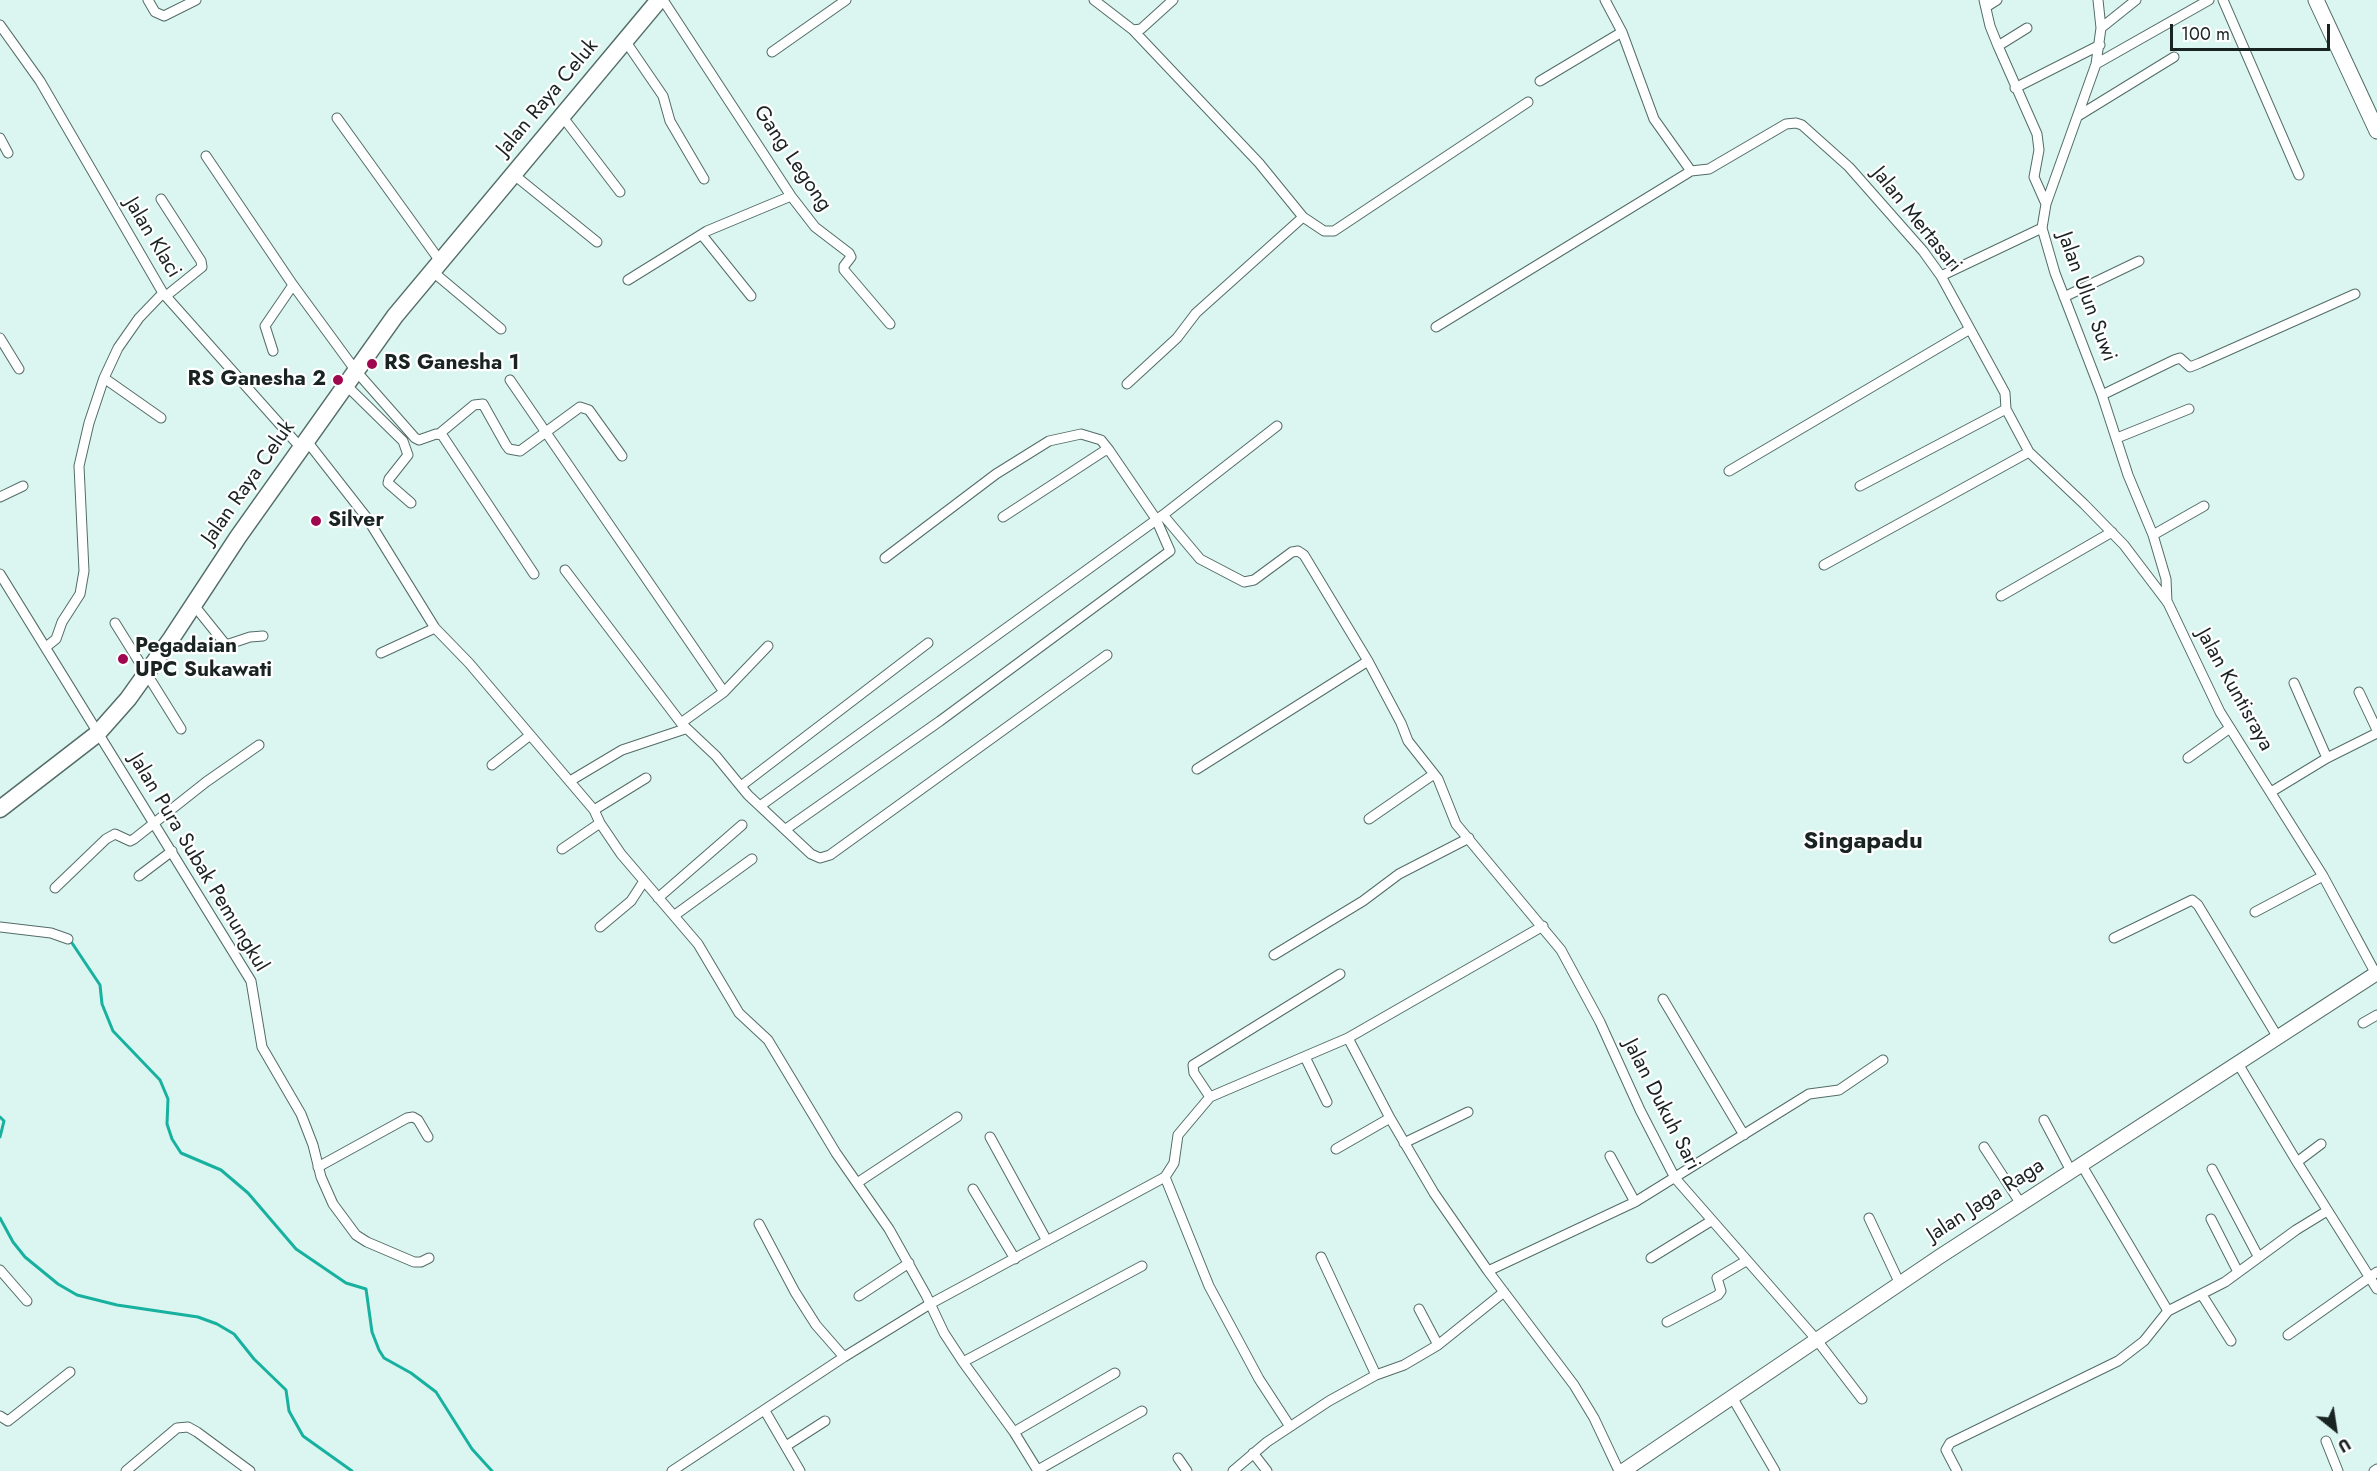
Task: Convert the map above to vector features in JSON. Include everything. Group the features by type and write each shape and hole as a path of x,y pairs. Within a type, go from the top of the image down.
{"highway":[{"name":"Jalan Raya Celuk","path":"0,809 98,734 128,699 304,444 349,389 356,371 395,316 659,0"}],"main road":[{"path":"2316,0 2377,131"}],"street":[{"path":"148,0 155,12 164,16 196,0"},
{"name":"Gang Legong","path":"659,0 791,196 815,227 849,253 851,257 844,266 844,270 890,324"},
{"path":"772,52 846,0"},
{"path":"1094,0 1133,30 1259,164 1303,217 1324,231 1334,231 1528,102"},
{"path":"1133,30 1141,29 1173,0"},
{"path":"1605,0 1622,32 1654,118 1691,171"},
{"path":"1997,0 1985,4 1990,26 2039,141 2034,177 2046,204"},
{"name":"Jalan Ulun Suwi","path":"2098,0 2101,28 2096,64 2046,204 2042,228 2064,297 2152,535 2166,579 2168,603"},
{"path":"2101,28 2136,0"},
{"path":"2096,64 2210,0"},
{"path":"2223,0 2299,175"},
{"name":"Jalan Klaci","path":"0,25 40,81 165,294 304,444 367,518 435,628 469,663 594,810 600,824 621,854 698,944 739,1013 761,1033 779,1056 812,1114 890,1229 944,1333 1014,1432 1038,1471"},
{"path":"1998,46 2027,28"},
{"path":"1540,81 1622,32"},
{"path":"626,42 663,96 670,121 704,179"},
{"path":"2015,88 2100,45"},
{"path":"2078,116 2174,57"},
{"path":"562,116 620,192"},
{"path":"337,118 436,266 501,328"},
{"name":"Jalan Mertasari","path":"1436,327 1691,171 1709,169 1786,124 1802,125 1849,167 1923,251 1941,276 2005,393 2006,409 2029,452 2112,532 2168,603"},
{"path":"0,138 8,153"},
{"path":"206,156 293,285 356,371 415,438 422,440 439,434 474,405 480,404 486,407 506,445 514,451 525,450 577,408 585,408 589,410 622,456"},
{"path":"513,174 597,242"},
{"path":"628,280 702,235 791,196"},
{"path":"46,647 56,639 62,622 80,594 84,571 79,466 89,423 104,378 124,340 140,318 165,294 197,273 202,265 161,199"},
{"path":"1127,384 1177,338 1196,313 1303,217"},
{"path":"1941,276 2042,228"},
{"path":"702,235 751,296"},
{"path":"2064,297 2139,261"},
{"path":"273,351 265,326 293,285"},
{"path":"2102,395 2180,358 2190,367 2355,294"},
{"path":"1729,471 1970,328"},
{"path":"0,338 19,369"},
{"path":"104,378 161,418"},
{"path":"510,380 724,692"},
{"path":"349,389 406,446 408,455 388,483 411,503"},
{"path":"1860,486 2006,409"},
{"path":"2117,438 2189,409"},
{"path":"760,806 1160,517 1277,426"},
{"path":"439,434 534,574"},
{"path":"786,829 940,721 1167,556 1170,547 1160,517 1109,450 1101,440 1081,434 1049,441 996,474 885,558"},
{"path":"1003,517 1104,451 1109,450"},
{"path":"1824,565 2029,452"},
{"path":"0,497 22,486"},
{"path":"2152,535 2204,506"},
{"name":"Jalan Dukuh Sari","path":"1160,517 1200,559 1244,582 1254,580 1292,552 1301,552 1368,661 1408,741 1434,774 1456,824 1561,950 1600,1022 1640,1110 1675,1178 1816,1339 1862,1398"},
{"path":"2001,596 2112,532"},
{"path":"565,570 683,726 702,742 760,806 811,854 820,858 825,858 1107,655"},
{"name":"Jalan Pura Subak Pemungkul","path":"0,573 4,588 46,647 251,981 263,1049 301,1114 333,1204 356,1235 414,1262 422,1262 429,1258"},
{"name":"Jalan Kuntisraya","path":"2168,603 2230,728 2323,876 2376,973"},
{"path":"193,604 226,645 250,637 262,636"},
{"path":"115,623 181,729"},
{"path":"381,653 435,628"},
{"path":"741,786 928,643"},
{"path":"570,781 622,750 683,726 724,692 768,646"},
{"path":"1197,769 1368,661"},
{"path":"2294,683 2327,758"},
{"path":"2271,792 2327,758 2377,732 2359,692"},
{"path":"2188,758 2230,728"},
{"path":"492,765 529,736"},
{"path":"56,888 111,836 115,834 130,841 206,782 259,745"},
{"path":"1369,819 1434,774"},
{"path":"594,810 646,778"},
{"path":"562,849 600,824"},
{"path":"658,898 742,825"},
{"path":"1274,955 1364,901 1399,874 1469,838"},
{"path":"139,876 172,851"},
{"path":"675,915 752,859"},
{"path":"2255,912 2323,876"},
{"path":"600,927 630,902 644,881"},
{"path":"2114,938 2192,900 2198,905 2277,1036"},
{"path":"672,1471 844,1357 930,1304 1165,1177 1174,1163 1178,1135 1210,1097 1348,1038 1542,926"},
{"path":"0,927 51,933 68,939"},
{"name":"Jalan Jaga Raga","path":"1621,1471 2076,1167 2376,973"},
{"path":"1210,1097 1194,1073 1193,1065 1340,974"},
{"path":"1663,999 1744,1135"},
{"path":"2363,1023 2377,1015"},
{"path":"1348,1038 1390,1118 1434,1192 1488,1271 1574,1385 1621,1471"},
{"path":"1305,1057 1328,1102"},
{"path":"1488,1271 1635,1202 1809,1094 1839,1090 1883,1060"},
{"path":"2237,1062 2327,1211 2373,1275 2377,1289"},
{"path":"1404,1143 1468,1112"},
{"path":"318,1167 407,1118 413,1117 418,1120 428,1137"},
{"path":"857,1183 957,1117"},
{"path":"1336,1149 1390,1118"},
{"path":"2044,1120 2168,1311"},
{"path":"990,1137 1047,1241"},
{"path":"2297,1162 2321,1144"},
{"path":"1984,1148 2020,1204"},
{"path":"1610,1156 1635,1202"},
{"path":"2212,1169 2258,1256"},
{"path":"1165,1177 1214,1295 1259,1379 1289,1425"},
{"path":"973,1189 1015,1259"},
{"path":"1957,1471 1946,1450 1950,1443 2118,1361 2144,1341 2168,1311 2202,1295 2327,1211"},
{"path":"1869,1218 1900,1284"},
{"path":"2211,1219 2238,1272"},
{"path":"1651,1258 1711,1221"},
{"path":"759,1224 816,1324 844,1357"},
{"path":"1321,1257 1376,1376"},
{"path":"1667,1322 1718,1294 1720,1291 1717,1278 1746,1261"},
{"path":"859,1296 909,1263"},
{"path":"963,1362 1142,1266"},
{"path":"0,1270 27,1301"},
{"path":"2288,1335 2373,1275"},
{"path":"1233,1471 1289,1425 1329,1401 1376,1376 1404,1365 1438,1345 1504,1292"},
{"path":"2202,1295 2231,1341"},
{"path":"1419,1310 1438,1345"},
{"path":"0,1416 8,1421 70,1372"},
{"path":"1014,1432 1114,1373"},
{"path":"1732,1397 1775,1471"},
{"path":"765,1411 800,1471"},
{"path":"1038,1471 1142,1411"},
{"path":"786,1446 825,1420"},
{"path":"126,1471 177,1428 188,1427 248,1470"},
{"path":"2326,1441 2338,1471"},
{"path":"1253,1453 1267,1471"},
{"path":"1178,1458 1187,1471"}],"waterway":[{"path":"70,940 100,985 102,1004 113,1031 160,1080 168,1099 167,1124 172,1139 181,1153 221,1170 248,1193 296,1249 346,1283 366,1289 372,1332 384,1358 411,1373 436,1392 472,1449 492,1471"},
{"path":"0,1117 4,1121 0,1137"},
{"path":"0,1218 13,1242 25,1257 58,1284 77,1295 117,1305 198,1317 234,1334 254,1359 286,1390 289,1411 303,1436 352,1471"}],"place":[{"name":"RS Ganesha 1","path":"372,364"},
{"name":"RS Ganesha 2","path":"338,380"},
{"name":"Silver","path":"316,521"},
{"name":"Pegadaian UPC Sukawati","path":"123,659"}],"district":[{"name":"Singapadu","path":"1863,842"}]}
